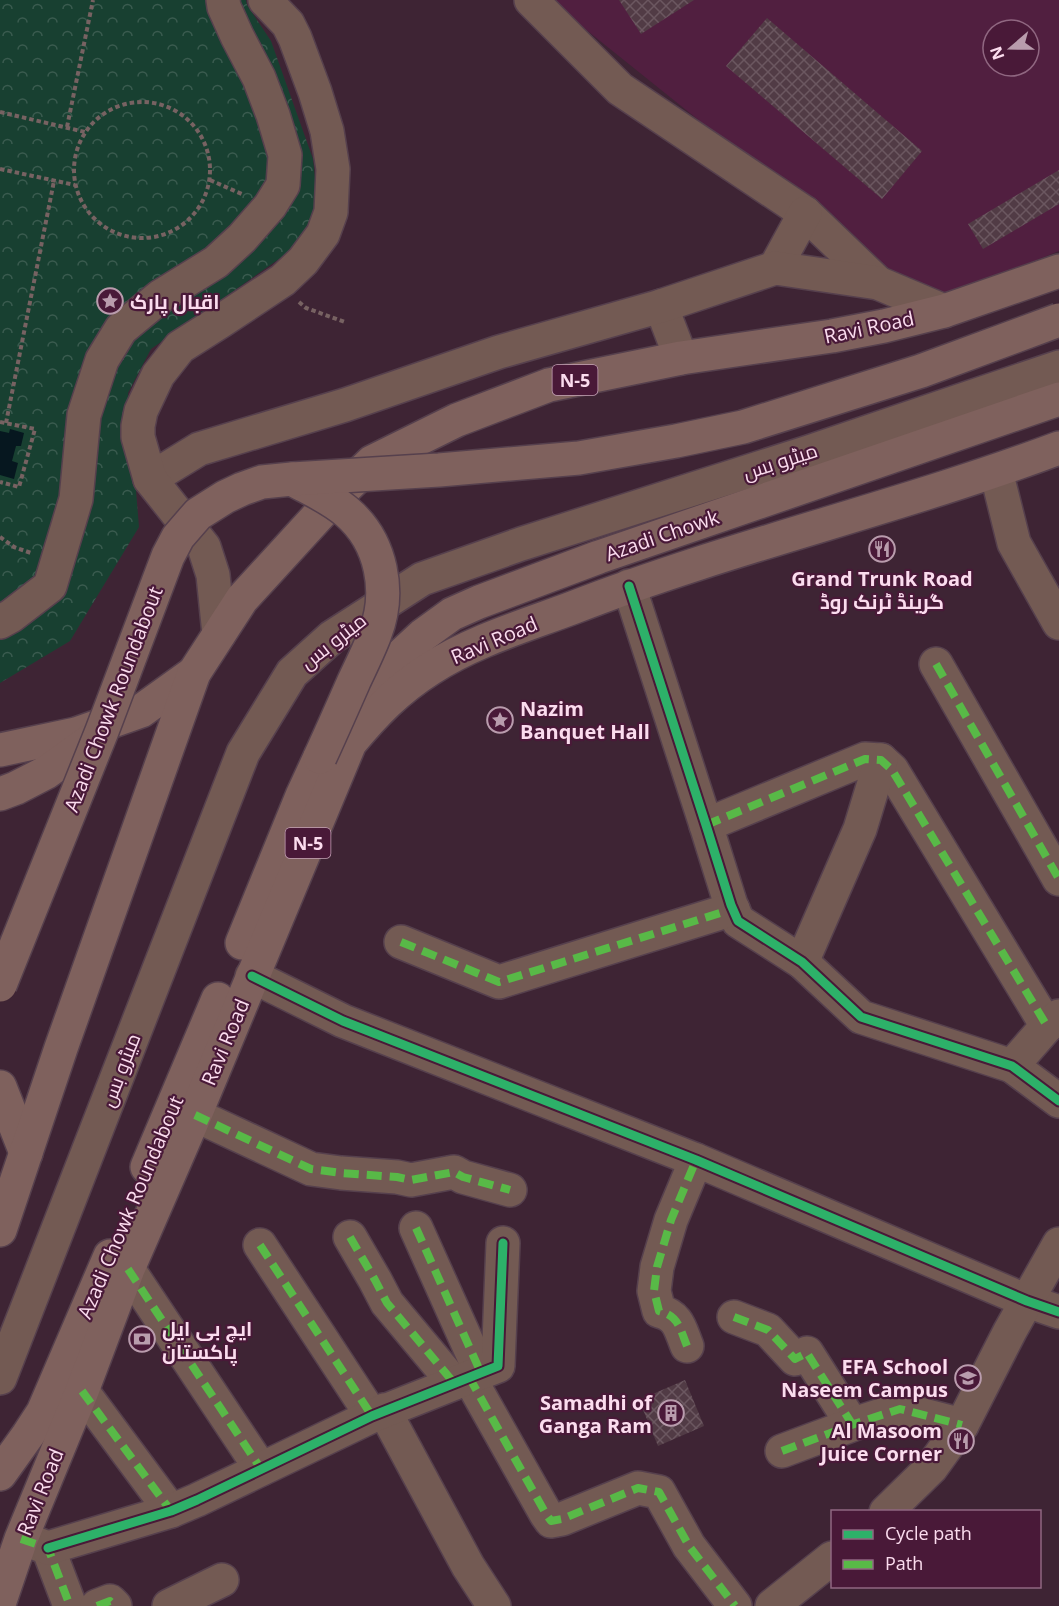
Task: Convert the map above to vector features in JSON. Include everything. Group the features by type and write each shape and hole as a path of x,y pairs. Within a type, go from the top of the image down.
{"main road":[{"name":"Ravi Road","path":"0,1230 64,1037 194,673 242,599 329,504 372,462 457,420 549,385 681,358 884,326 944,311 1059,271"},
{"path":"292,479 579,458 676,441 743,427 921,371 1059,320"},
{"name":"Azadi Chowk","path":"320,757 396,660 423,635 452,614 599,557 1059,399"},
{"name":"N-5","path":"996,471 1059,448"},
{"name":"Ravi Road","path":"0,1600 35,1543 82,1391 128,1269 195,1115 350,743 377,712 390,698 431,669 477,645 629,586 996,471"},
{"path":"292,479 330,499 356,520 369,539 379,561 382,576 383,595 376,633 320,757"},
{"name":"Azadi Chowk Roundabout","path":"0,985 102,731 168,556 178,537 198,514 225,497 262,482 292,479"},
{"path":"0,750 76,734 141,711 194,673"},
{"path":"0,794 47,772 102,731"},
{"name":"Azadi Chowk Roundabout","path":"5,1462 37,1423 62,1370 244,939 302,795 320,757"},
{"path":"0,1087 26,1153"}],"street":[{"path":"0,622 50,586 76,499 84,415 102,360 122,329 161,296 216,262 242,238 270,206 283,185 285,155 273,115 259,78 237,36 223,0"},
{"path":"219,634 213,575 204,547 150,479 138,437 138,426 141,411 158,375 180,346 283,280 303,261 323,234 331,212 333,169 327,131 295,38 288,24 265,0"},
{"path":"531,0 620,89 805,213 878,283"},
{"path":"775,268 805,213"},
{"path":"150,479 199,449 345,405 499,352 661,306 775,268 878,283 944,311"},
{"path":"661,306 681,358"},
{"name":"میٹرو بس","path":"0,1378 243,753 292,674 332,637 422,579 521,544 808,452 1059,367"},
{"path":"996,471 1014,543 1059,623"},
{"path":"629,586 738,921 802,962 861,1017 1012,1066 1059,1101"},
{"path":"936,664 1059,879"},
{"path":"706,825 865,759 881,760 892,771 1053,1021 1012,1066"},
{"path":"802,962 860,829 881,760"},
{"path":"401,942 499,982 733,909"},
{"path":"252,976 343,1021 696,1160 1027,1301 1059,1312"},
{"path":"195,1115 311,1169 411,1180 454,1172 463,1177 510,1190"},
{"path":"687,1346 677,1319 659,1311 654,1291 657,1267 672,1220 696,1160"},
{"path":"416,1228 468,1378 551,1521 562,1519 638,1488 659,1492 689,1546 735,1606"},
{"path":"350,1237 387,1303 468,1378"},
{"path":"70,1606 35,1543 171,1511 378,1413 498,1366 503,1243"},
{"path":"888,1510 931,1468 962,1425 1059,1244"},
{"path":"260,1245 378,1413 494,1606"},
{"path":"128,1269 261,1469"},
{"path":"734,1317 768,1330 795,1359 807,1353 852,1424"},
{"path":"82,1391 171,1511"},
{"path":"782,1451 852,1424 900,1409 962,1425"},
{"path":"772,1606 831,1559"},
{"path":"169,1606 222,1580"},
{"path":"97,1606 111,1601 115,1606"}],"path":[{"path":"67,127 93,0"},
{"path":"130,102 149,102 167,106 183,115 196,128 206,144 210,162 210,180 206,197 197,212 170,233 154,238 136,238 120,235 104,227 91,216 81,201 75,185 74,167 77,149 85,132 97,118 113,108 130,102"},
{"path":"0,112 85,132"},
{"path":"0,169 75,185"},
{"path":"6,423 54,182"},
{"path":"283,280 292,296 306,308 345,322"},
{"path":"0,422 35,429 19,487 0,482"}],"shaded area":[{"path":"549,0 1059,0 1059,251 928,304"}],"green space":[{"name":"اقبال پارک","path":"0,0 246,0 271,41 313,159 318,207 295,247 151,349 128,393 139,527 70,641 0,683"}],"water":[{"path":"10,429 24,433 21,446 16,446 12,461 18,463 14,479 0,475 0,431 9,433"}],"building":[{"path":"619,0 694,0 641,34"},
{"path":"767,18 922,151 882,199 726,66"},
{"path":"1059,170 1059,204 983,249 968,224"},
{"name":"Samadhi of Ganga Ram","path":"685,1380 704,1426 658,1446 639,1400"}],"marked path":[{"path":"936,664 1059,879"},
{"path":"706,825 865,759 881,760 892,770 1047,1026"},
{"path":"401,942 499,982 733,909"},
{"path":"195,1115 311,1169 411,1180 454,1172 463,1177 510,1190"},
{"path":"687,1346 675,1320 659,1311 654,1291 657,1267 671,1220 696,1160"},
{"path":"416,1228 481,1373"},
{"path":"350,1237 387,1303 454,1383"},
{"path":"260,1245 372,1416"},
{"path":"128,1269 261,1469"},
{"path":"734,1317 768,1330 795,1359 807,1353 852,1424"},
{"path":"469,1377 551,1521 562,1519 638,1488 659,1492 689,1546 735,1606"},
{"path":"82,1391 171,1511"},
{"path":"782,1451 900,1409 962,1425"},
{"path":"21,1539 48,1548 70,1606"},
{"path":"97,1606 110,1601 115,1606"}],"cycle path":[{"path":"629,586 738,921 802,962 861,1017 1012,1066 1059,1101"},
{"path":"252,976 343,1021 696,1160 1027,1301 1059,1312"},
{"path":"48,1548 171,1511 372,1416 498,1366 503,1243"}],"place":[{"name":"اقبال پارک","path":"110,301"},
{"name":"Grand Trunk Road گرینڈ ٹرنک روڈ","path":"882,549"},
{"name":"Nazim Banquet Hall","path":"500,720"},
{"name":"ایچ بی ایل پاکستان","path":"142,1339"},
{"name":"EFA School Naseem Campus","path":"968,1378"},
{"name":"Samadhi of Ganga Ram","path":"671,1413"},
{"name":"Al Masoom Juice Corner","path":"961,1441"}]}
